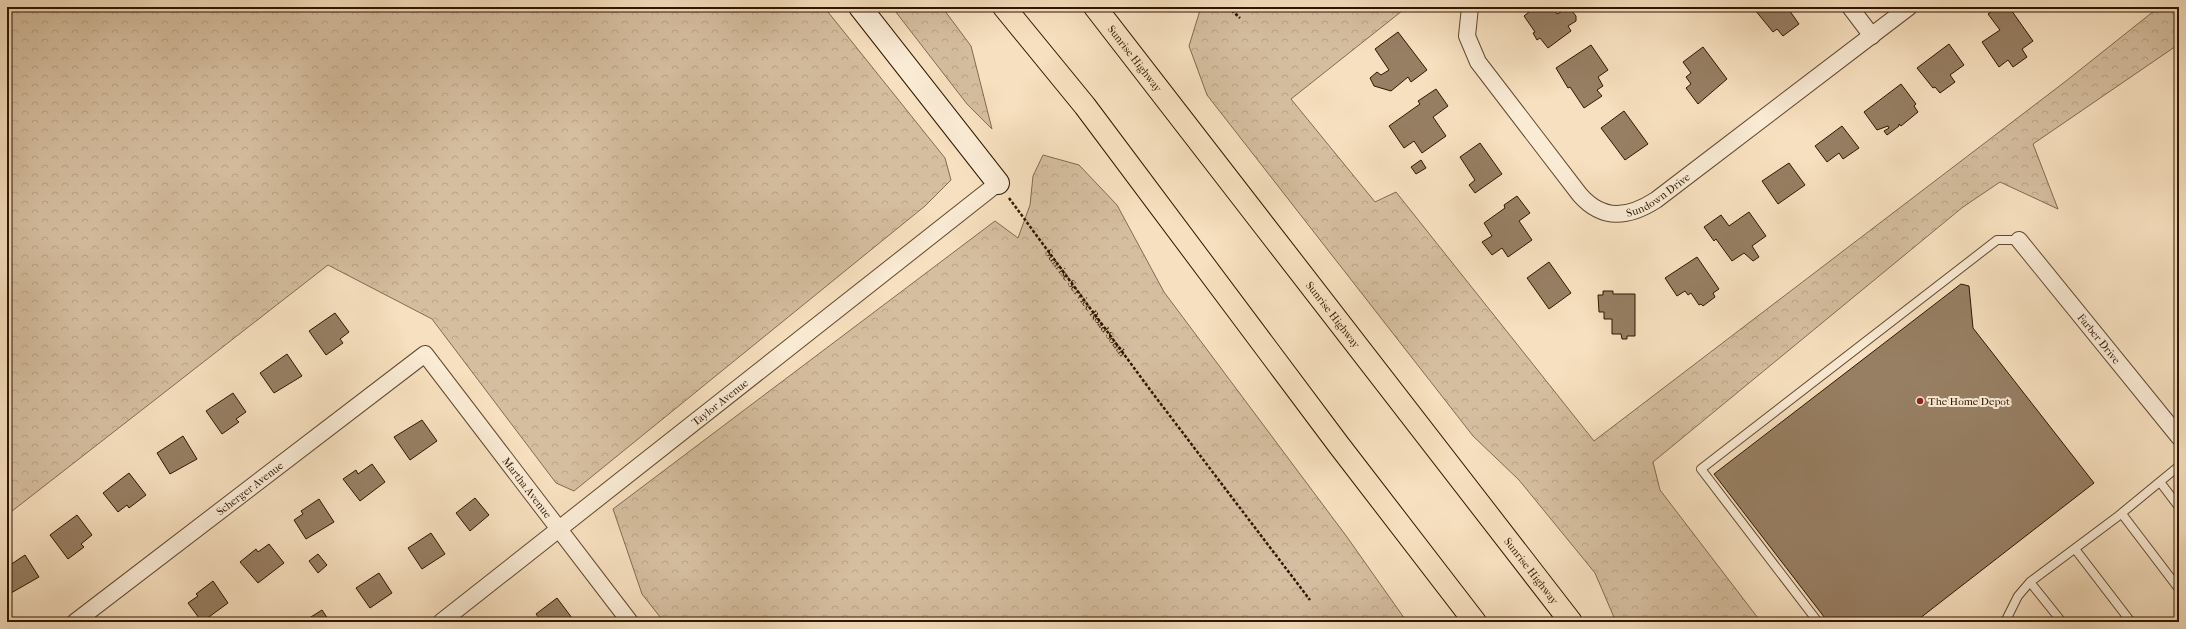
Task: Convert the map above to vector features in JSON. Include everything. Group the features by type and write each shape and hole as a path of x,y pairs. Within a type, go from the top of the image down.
{"highway":[{"path":"1004,7 1085,106 1338,444 1475,622"},
{"name":"Sunrise Highway","path":"1095,7 1571,622"},
{"path":"1338,444 1457,622"}],"street":[{"path":"860,7 998,183"},
{"name":"Sundown Drive","path":"1470,7 1467,36 1478,62 1580,195 1588,204 1600,211 1611,214 1634,212 1656,200 1909,7"},
{"path":"1850,7 1872,36"},
{"name":"Taylor Avenue","path":"441,622 998,183"},
{"name":"Farber Drive","path":"2019,240 2179,437"},
{"name":"Martha Avenue","path":"425,354 630,622"},
{"name":"Scherger Avenue","path":"75,622 425,354"}],"lane":[{"path":"1818,622 1701,469 1997,240 2019,240"},
{"path":"2005,622 2018,596 2030,582 2122,514 2179,466"},
{"path":"2160,482 2179,507"},
{"path":"2122,514 2179,589"},
{"path":"2075,549 2131,622"},
{"path":"2030,582 2062,622"}],"path":[{"path":"1228,7 1240,18"},
{"name":"Sunrise Service Road South","path":"998,183 1151,391 1310,600"}],"green space":[{"path":"7,7 824,7 945,158 951,180 925,206 574,491 556,483 432,319 328,265 7,515"},
{"path":"892,7 942,7 971,46 992,129 967,104"},
{"path":"1201,7 1407,7 1291,99 1375,202 1396,192 1594,441 2066,81 2159,7 2179,7 2179,44 2033,144 2058,209 2000,182 1963,207 1653,462 1660,490 1761,622 1616,622 1595,573 1519,480 1473,436 1207,95 1189,46"},
{"path":"1043,155 1079,165 1117,205 1164,292 1347,537 1407,622 664,622 642,594 613,509 995,221 1018,238 1030,205 1033,176"}],"building":[{"path":"1535,7 1552,7 1557,14 1561,12 1559,10 1566,8 1571,10 1576,16 1576,21 1568,26 1571,31 1548,48 1540,38 1537,40 1533,33 1535,32 1524,16"},
{"path":"1759,7 1787,7 1799,24 1783,36 1777,29 1773,32 1755,10"},
{"path":"1998,7 2009,7 2033,41 2022,49 2027,57 2013,67 2008,60 1999,67 1982,42 2000,30 1988,14"},
{"path":"1398,32 1427,70 1411,82 1408,77 1391,91 1374,86 1370,78 1377,72 1381,75 1389,70 1375,49"},
{"path":"1949,44 1964,65 1950,75 1955,82 1940,93 1935,87 1933,88 1917,68"},
{"path":"1591,45 1608,70 1598,77 1603,86 1597,90 1602,96 1584,108 1570,87 1568,88 1556,68"},
{"path":"1703,47 1727,79 1698,104 1686,88 1691,84 1686,77 1691,73 1683,62"},
{"path":"1901,84 1916,104 1914,106 1918,112 1901,126 1899,124 1899,126 1887,135 1884,131 1889,128 1888,126 1877,130 1864,112"},
{"path":"1436,89 1448,106 1433,117 1446,136 1422,153 1414,141 1404,148 1389,126 1420,104 1418,101"},
{"path":"1624,111 1648,144 1625,160 1601,128"},
{"path":"1842,126 1859,148 1843,159 1839,153 1827,162 1815,146"},
{"path":"1480,143 1502,174 1475,193 1469,185 1475,180 1460,157"},
{"path":"1421,160 1426,168 1416,174 1411,167"},
{"path":"1789,163 1805,185 1778,204 1762,181"},
{"path":"1517,196 1530,213 1519,221 1532,240 1508,257 1502,248 1492,255 1482,242 1492,236 1484,223 1505,208 1504,205"},
{"path":"1749,212 1766,236 1752,246 1759,257 1753,261 1744,253 1732,261 1716,239 1714,241 1704,227 1721,215 1729,226"},
{"path":"1697,257 1719,289 1713,293 1715,297 1703,306 1701,304 1699,305 1691,293 1688,295 1685,291 1677,296 1665,278"},
{"path":"1549,262 1571,293 1549,309 1527,278"},
{"name":"The Home Depot","path":"1961,284 1969,286 1973,328 2094,483 1915,622 1828,622 1714,474"},
{"path":"1603,291 1613,291 1613,294 1635,294 1635,336 1627,336 1627,339 1622,339 1621,334 1612,334 1612,319 1604,319 1604,312 1599,312 1598,295 1603,295"},
{"path":"335,313 349,332 340,339 343,343 326,355 309,331"},
{"path":"287,354 302,376 274,393 260,373"},
{"path":"233,393 246,412 236,419 239,422 222,434 206,411"},
{"path":"422,420 437,441 410,460 394,437"},
{"path":"183,436 197,459 170,474 157,453"},
{"path":"372,464 385,482 360,501 343,479 356,470 358,474"},
{"path":"129,473 146,495 129,508 127,505 118,512 103,493"},
{"path":"475,498 489,515 470,531 456,513"},
{"path":"319,499 334,522 306,539 294,520 303,514 301,511"},
{"path":"77,515 92,535 81,544 84,547 68,559 50,535"},
{"path":"431,533 445,554 422,569 408,548"},
{"path":"269,544 284,563 258,583 240,562 256,549 258,552"},
{"path":"318,554 327,565 318,573 309,561"},
{"path":"25,555 39,577 11,593 7,587 7,567"},
{"path":"379,573 392,593 370,608 356,588"},
{"path":"213,581 228,603 202,622 188,603 198,596 196,594"},
{"path":"557,598 575,622 542,622 536,614"},
{"path":"322,610 330,622 303,622"}],"place":[{"name":"The Home Depot","path":"1920,401"}]}
